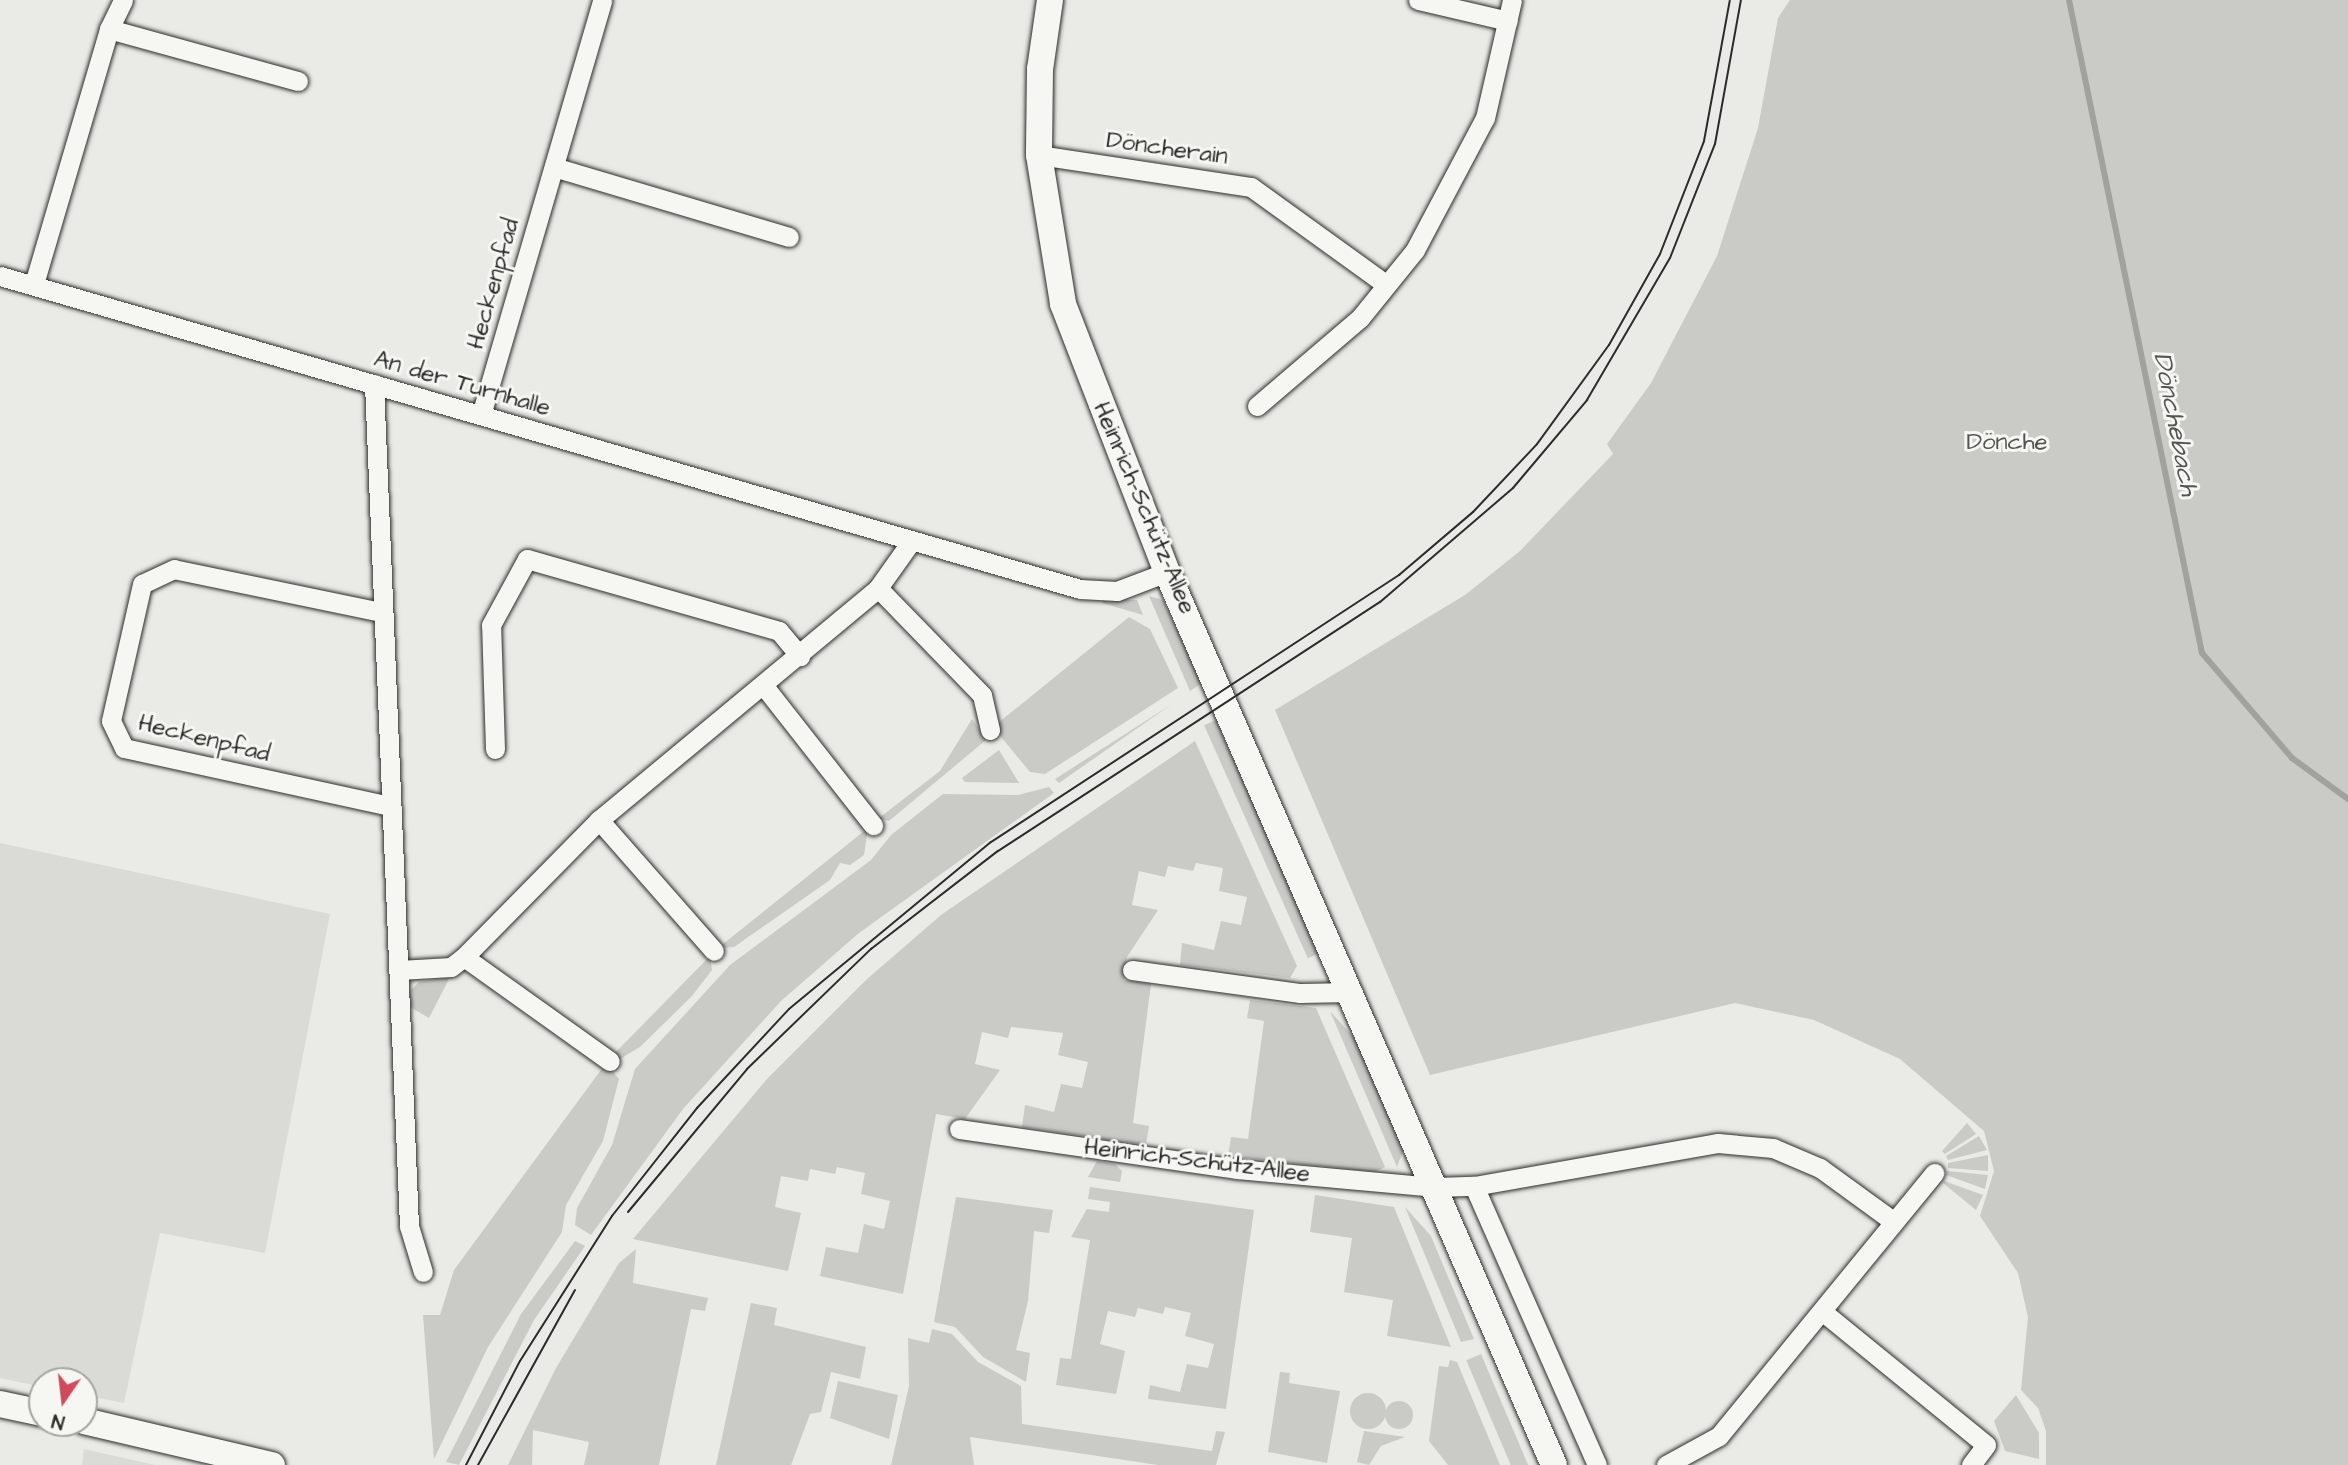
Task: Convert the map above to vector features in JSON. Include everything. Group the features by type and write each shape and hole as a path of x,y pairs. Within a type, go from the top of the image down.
{"main road":[{"name":"Heinrich-Schütz-Allee","path":"1050,0 1040,69 1039,155 1063,304 1167,572 1352,992 1554,1465"},
{"path":"0,1404 28,1410"},
{"path":"98,1424 272,1465"}],"street":[{"path":"34,284 108,29 123,0"},
{"name":"Heckenpfad","path":"481,415 602,0"},
{"path":"1418,0 1508,21"},
{"path":"1257,406 1360,318 1384,283 1415,250 1459,178 1485,118 1512,0"},
{"path":"108,29 298,81"},
{"name":"Döncherain","path":"1039,155 1251,187 1384,283"},
{"path":"554,167 789,237"},
{"name":"An der Turnhalle","path":"0,276 481,415 910,544 1080,589 1117,591 1167,572"},
{"path":"374,384 381,612 409,1227 423,1272"},
{"path":"399,970 451,967 464,957 599,820 764,686 878,588 910,544"},
{"path":"495,750 491,625 527,559 779,631 800,656"},
{"name":"Heckenpfad","path":"381,612 174,569 142,584 111,721 124,748 390,806"},
{"path":"878,588 982,695 990,730"},
{"path":"764,686 873,825"},
{"path":"599,820 715,951"},
{"path":"464,957 610,1061"},
{"path":"1132,971 1309,994 1352,992"},
{"name":"Heinrich-Schütz-Allee","path":"959,1129 1237,1169 1436,1187"},
{"path":"1436,1187 1474,1186 1718,1143 1773,1148 1820,1168 1893,1221"},
{"path":"1666,1465 1719,1436 1934,1173"},
{"path":"1474,1186 1597,1465"},
{"path":"1823,1312 1986,1445 1971,1465"}],"shaded area":[{"path":"0,843 330,914 265,1253 160,1233 124,1403 98,1398 98,1367 28,1367 28,1384 0,1378"},
{"path":"84,1449 155,1465 82,1465"}],"green space":[{"name":"Dönche","path":"1790,0 2348,0 2348,1465 2046,1465 2046,1431 2038,1408 2021,1390 2028,1317 2018,1273 1980,1216 1994,1171 1984,1131 1900,1059 1814,1020 1735,1003 1430,1075 1275,710 1465,595 1520,551 1613,454 1607,444 1651,383 1717,256 1758,128 1778,18"},
{"path":"1149,596 1163,600 1202,683 1190,691"},
{"path":"1103,599 1137,600 1143,615 1102,603"},
{"path":"1129,617 1150,629 1178,688 1045,774 1030,772 993,727"},
{"path":"1172,704 1059,783 1055,779"},
{"path":"972,719 986,740 889,821 879,818 940,771"},
{"path":"1216,720 1320,953 1308,958 1204,725"},
{"path":"1195,741 1297,966 1290,978 1180,965 1182,943 1214,950 1221,921 1241,925 1247,897 1219,891 1223,868 1196,863 1193,871 1168,866 1165,877 1139,871 1132,905 1158,910 1127,957 1124,980 1151,984 1133,1123 1149,1126 1146,1145 1022,1127 1025,1105 1054,1112 1061,1084 1082,1088 1088,1062 1058,1055 1063,1033 1011,1027 1008,1038 982,1032 975,1064 1000,1070 965,1119 936,1114 903,1294 820,1276 826,1247 858,1253 864,1224 884,1229 890,1201 861,1194 865,1173 837,1167 835,1174 810,1169 808,1181 781,1176 775,1207 801,1213 788,1271 633,1239 767,1079 866,980 941,915"},
{"path":"999,750 1019,783 965,782 962,778"},
{"path":"1049,787 1054,793 859,933 781,1001 683,1109 591,1235 575,1225 577,1208 612,1145 635,1069 730,965 871,860 891,835 943,794 1018,795"},
{"path":"868,828 864,855 850,865 840,863 830,880 734,947 718,948"},
{"path":"710,956 712,970 692,996 640,1047 620,1059 612,1056"},
{"path":"450,977 429,1018 410,1007 410,991 419,982"},
{"path":"1250,1000 1316,1008 1385,1167 1375,1172 1228,1156 1231,1137 1248,1139 1264,1021 1247,1018"},
{"path":"1330,1011 1358,1042 1404,1148 1397,1167"},
{"path":"606,1063 619,1079 603,1141 566,1205 562,1232 488,1347 434,1459 423,1315 440,1315 454,1270"},
{"path":"1967,1123 1976,1134 1945,1154 1942,1151"},
{"path":"1979,1136 1987,1150 1948,1160 1946,1156"},
{"path":"1988,1155 1988,1171 1948,1168 1948,1163"},
{"path":"1097,1161 1115,1164 1122,1171 1120,1182 1088,1177"},
{"path":"1947,1171 1988,1175 1985,1189 1946,1175"},
{"path":"1944,1181 1983,1195 1976,1210 1943,1183"},
{"path":"1090,1187 1254,1210 1226,1409 1148,1399 1150,1385 1180,1392 1187,1364 1208,1368 1214,1344 1185,1336 1191,1313 1165,1307 1163,1314 1138,1308 1135,1317 1108,1311 1100,1344 1125,1351 1116,1394 1056,1385 1060,1358 1071,1359 1090,1240 1071,1237 1087,1209 1109,1212 1110,1202 1088,1199"},
{"path":"1315,1195 1394,1207 1451,1347 1387,1336 1393,1300 1344,1292 1352,1238 1310,1232"},
{"path":"956,1197 1053,1210 1049,1233 1034,1231 1028,1301 1016,1350 1030,1353 1026,1382 983,1357 955,1327 934,1322"},
{"path":"1405,1207 1431,1236 1474,1339 1461,1342"},
{"path":"575,1241 585,1246 534,1320 459,1465 446,1462 521,1314"},
{"path":"636,1249 633,1283 708,1298 705,1311 691,1309 659,1465 584,1465 589,1442 533,1430 532,1465 508,1465 556,1368 619,1263"},
{"path":"751,1303 777,1308 774,1325 866,1347 860,1379 831,1372 821,1412 810,1414 791,1465 716,1465"},
{"path":"932,1329 952,1334 978,1362 1021,1386 1022,1424 1212,1451 1216,1431 1225,1432 1216,1465 1158,1465 970,1437 974,1465 891,1465 909,1386 908,1338 929,1343"},
{"path":"1481,1354 1528,1465 1511,1465 1466,1360"},
{"path":"1450,1360 1457,1362 1500,1465 1448,1465 1429,1441 1439,1366 1448,1367"},
{"path":"1280,1372 1290,1373 1289,1383 1340,1391 1327,1463 1268,1452"},
{"path":"838,1381 898,1395 889,1439 830,1418"},
{"path":"1368,1393 1381,1398 1386,1411 1381,1424 1368,1429 1355,1424 1350,1411 1355,1398"},
{"path":"2016,1395 2039,1433 2039,1459 2005,1451 1994,1421"},
{"path":"1399,1401 1409,1405 1413,1415 1409,1425 1399,1429 1389,1425 1385,1415 1389,1405"},
{"path":"1364,1431 1405,1437 1381,1446 1369,1465 1357,1462"}],"waterway":[{"name":"Dönchebach","path":"2069,0 2202,653 2292,758 2348,799"}],"tram line":[{"path":"466,1465 520,1361 612,1216 697,1108 789,1009 991,842 1399,575 1473,512 1537,444 1609,345 1660,254 1704,141 1730,0"},
{"path":"628,1212 747,1069 871,949 998,851 1380,602 1513,488 1587,400 1670,258 1715,144 1741,0"},
{"path":"478,1465 575,1290"}]}
